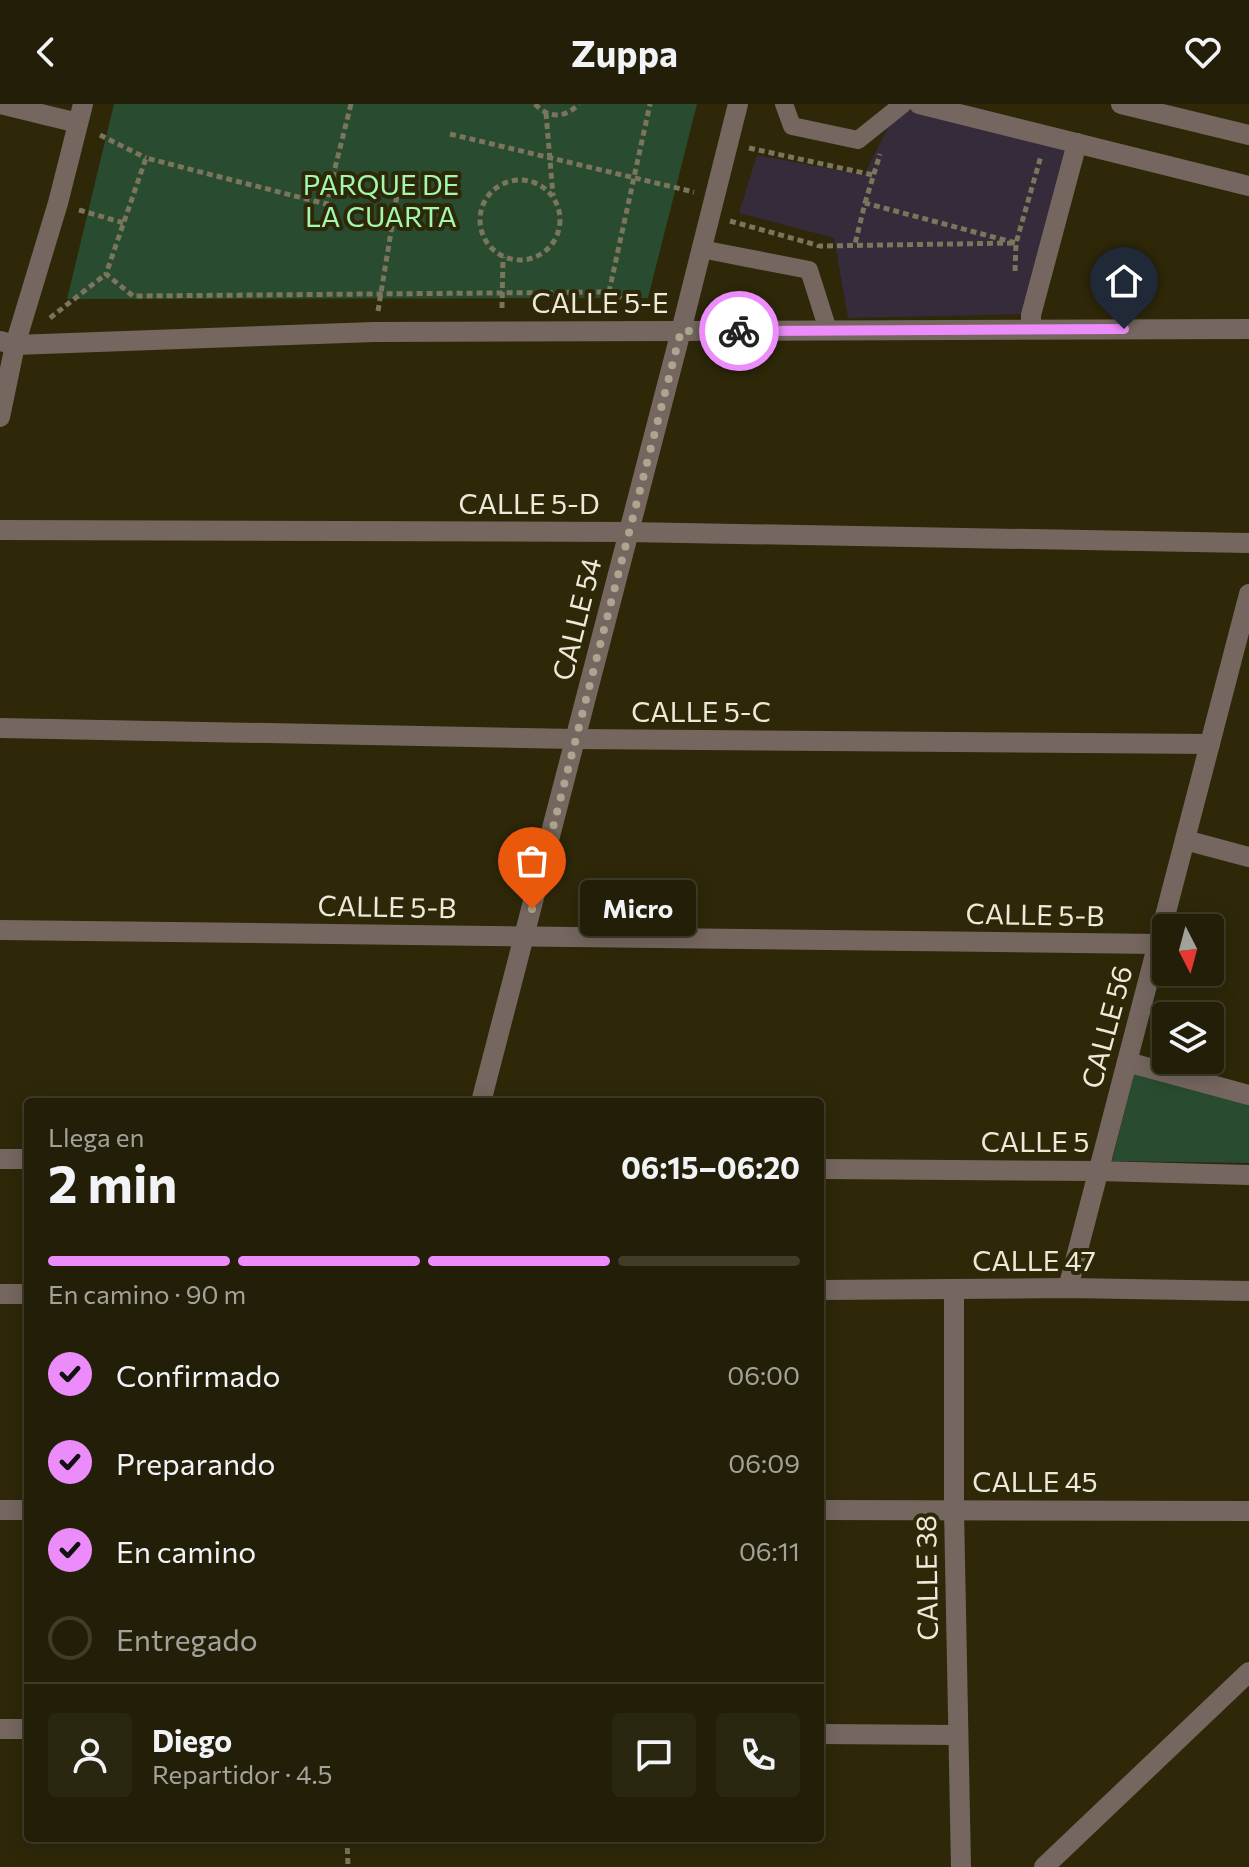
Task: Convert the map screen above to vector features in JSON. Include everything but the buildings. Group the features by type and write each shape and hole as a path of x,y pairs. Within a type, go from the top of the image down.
{"street":[{"path":"0,104 81,114 58,203 8,343 0,417"},
{"name":"CALLE 54","path":"482,1098 738,104"},
{"path":"919,104 1249,186"},
{"path":"1121,104 1249,135"},
{"path":"1031,329 1031,315 1077,143"},
{"name":"CALLE 5-E","path":"8,343 374,332 1249,329"},
{"name":"CALLE 5-D","path":"0,530 628,532 1249,543"},
{"name":"CALLE 56","path":"1166,914 1210,744 1244,630 1249,594"},
{"name":"CALLE 5-C","path":"0,728 575,739 1210,744"},
{"path":"1185,840 1249,857"},
{"name":"CALLE 5-B","path":"0,930 1152,944"},
{"name":"CALLE 56","path":"1068,1288 1152,967"},
{"path":"1127,1062 1249,1095"},
{"path":"0,1159 24,1159"},
{"name":"CALLE 5","path":"824,1169 1249,1175"},
{"name":"CALLE 47","path":"824,1290 1068,1288 1249,1291"},
{"name":"CALLE 38","path":"954,1289 954,1510 961,1867"},
{"path":"0,1294 24,1294"},
{"path":"0,1510 24,1510"},
{"name":"CALLE 45","path":"824,1510 1249,1511"},
{"path":"1044,1867 1249,1672"},
{"path":"0,1729 24,1729"},
{"path":"824,1734 958,1735"}],"lane":[{"path":"784,104 792,126 858,140 903,104"},
{"path":"701,249 809,270 828,330"}],"path":[{"path":"81,114 146,158 326,204 351,104"},
{"path":"535,104 546,113 563,115 579,104"},
{"path":"106,274 133,296 609,292 650,104"},
{"path":"546,113 553,197"},
{"path":"450,134 714,197"},
{"path":"741,146 873,175"},
{"path":"855,244 883,146"},
{"path":"1015,272 1016,243 1042,152"},
{"path":"49,318 106,274 146,158"},
{"path":"532,181 544,187 559,209 561,222 558,235 541,255 516,260 503,257 484,240 480,213 493,190 505,182 532,181"},
{"path":"374,332 399,183"},
{"path":"58,203 124,223"},
{"path":"865,203 1016,243"},
{"path":"720,218 819,246 1016,243"},
{"path":"819,246 822,260"},
{"path":"501,332 503,257"},
{"path":"347,1842 348,1867"}],"shaded area":[{"path":"898,108 1067,142 1028,314 848,318 834,238 739,213 757,155 864,175"}],"green space":[{"name":"PARQUE DE LA CUARTA","path":"114,104 697,104 648,298 67,299"},
{"path":"1134,1073 1249,1105 1249,1163 1112,1161"}],"way so far":[{"path":"532,909 681,331 739,331"}],"place":[{"name":"Micro","path":"532,909"}],"route":[{"path":"739,331 1124,329"}]}
